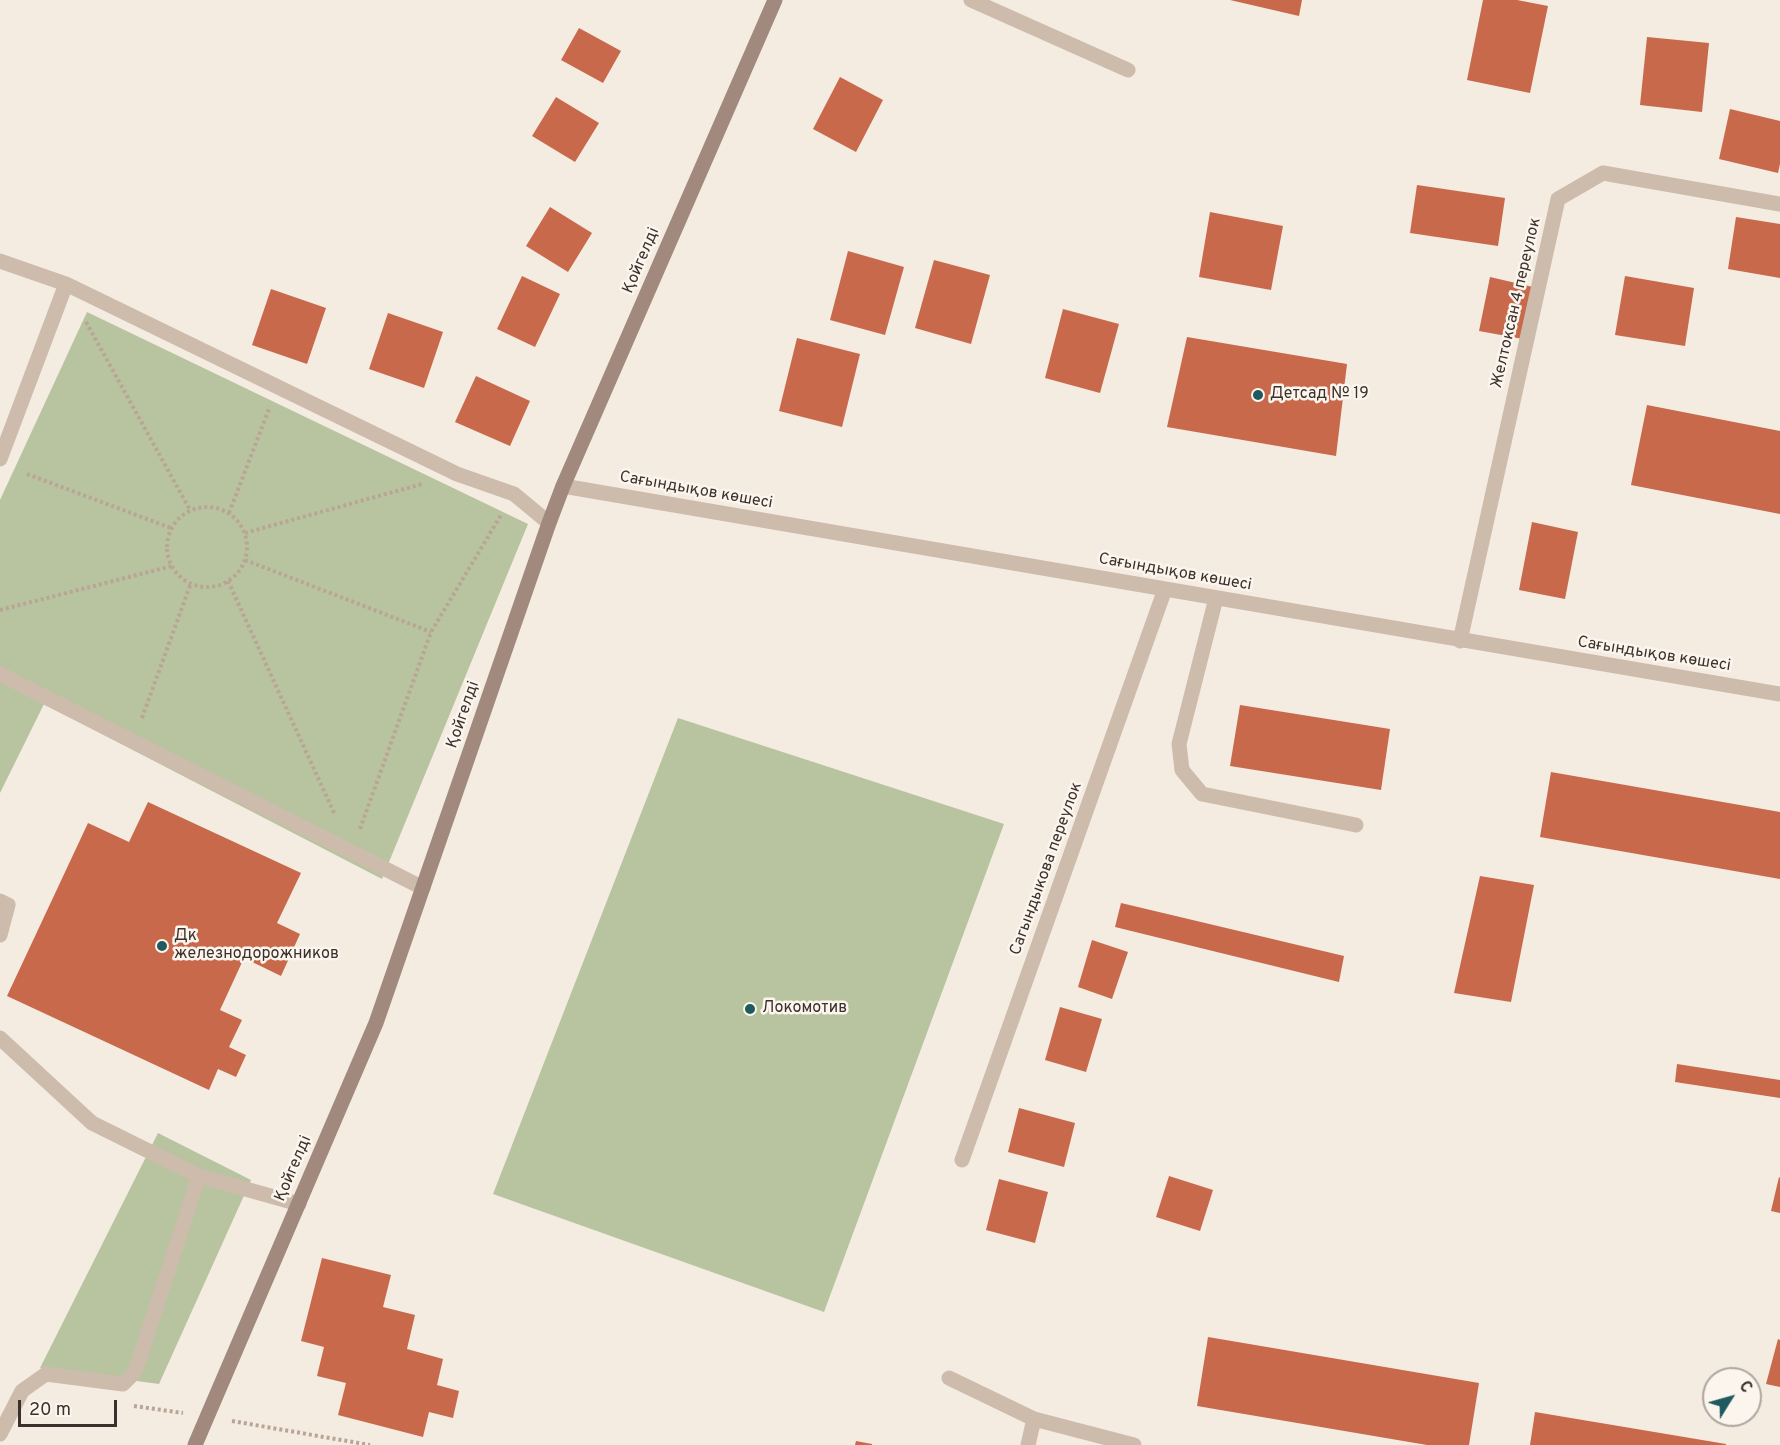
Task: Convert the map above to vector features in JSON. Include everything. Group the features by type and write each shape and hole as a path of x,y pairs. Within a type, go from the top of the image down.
{"street":[{"name":"Қойгелді","path":"195,1445 376,1023 563,486 775,0"},
{"path":"971,0 1128,70"},
{"name":"Желтоксан 4 переулок","path":"1460,641 1558,199 1603,173 1780,204"},
{"path":"0,261 66,284 457,474 514,494 549,522"},
{"path":"0,459 66,284"},
{"name":"Сағындықов көшесі","path":"563,486 1780,694"},
{"name":"Сагындыкова переулок","path":"962,1160 1165,589"},
{"path":"1216,598 1179,744 1182,770 1202,794 1356,825"},
{"path":"0,674 423,888"},
{"path":"0,901 8,905 0,934"},
{"path":"0,1038 92,1123 199,1176 299,1204"},
{"path":"0,1434 22,1391 46,1374 123,1384 135,1372 199,1176"},
{"path":"949,1378 1034,1419 1134,1445"},
{"path":"1029,1445 1034,1419"}],"path":[{"path":"66,284 190,510"},
{"path":"228,513 278,386"},
{"path":"27,474 171,528"},
{"path":"245,533 457,474"},
{"path":"351,852 432,632 514,494"},
{"path":"216,507 239,522 245,533 248,547 245,560 239,572 228,581 216,586 191,583 180,576 172,566 168,553 171,528 190,510 216,507"},
{"path":"245,560 432,632"},
{"path":"0,610 172,566"},
{"path":"228,581 351,852"},
{"path":"134,742 191,583"},
{"path":"208,1416 370,1445"}],"green space":[{"path":"87,312 528,524 382,879 44,704 0,793 0,500"},
{"name":"Локомотив","path":"678,718 1004,824 824,1312 493,1194"},
{"path":"158,1133 251,1180 159,1384 40,1368"}],"building":[{"path":"1230,0 1302,0 1299,16"},
{"path":"1483,0 1517,0 1548,6 1530,93 1467,80"},
{"path":"579,28 621,51 603,83 561,60"},
{"path":"1647,37 1709,43 1702,112 1640,105"},
{"path":"840,77 883,100 856,152 813,129"},
{"path":"556,97 599,123 575,162 532,136"},
{"path":"1730,109 1780,121 1778,173 1719,159"},
{"path":"1417,185 1505,198 1498,246 1410,233"},
{"path":"550,207 592,233 568,272 526,246"},
{"path":"1210,212 1283,226 1271,290 1199,277"},
{"path":"1736,217 1780,224 1780,278 1728,269"},
{"path":"848,251 904,267 885,335 830,320"},
{"path":"934,260 990,275 971,344 915,328"},
{"path":"522,276 560,294 535,347 497,329"},
{"path":"1625,276 1694,288 1685,346 1615,335"},
{"path":"1490,277 1533,287 1523,339 1479,331"},
{"path":"271,289 326,308 307,364 252,345"},
{"path":"1063,309 1119,324 1100,393 1045,378"},
{"path":"388,313 443,332 424,388 369,369"},
{"name":"Детсад № 19","path":"1187,337 1347,364 1336,456 1167,427"},
{"path":"797,338 860,354 842,427 779,411"},
{"path":"476,376 530,401 510,446 455,422"},
{"path":"1647,405 1780,431 1780,514 1631,485"},
{"path":"1532,522 1578,532 1565,599 1519,590"},
{"path":"1240,705 1390,729 1381,790 1230,766"},
{"path":"1551,772 1780,812 1780,879 1540,837"},
{"name":"Дк железнодорожников","path":"148,802 301,873 277,923 300,934 281,976 244,958 220,1010 242,1020 229,1047 246,1055 236,1077 218,1069 209,1090 7,996 88,823 129,842"},
{"path":"1480,876 1534,885 1511,1002 1454,993"},
{"path":"1121,903 1344,956 1339,982 1115,927"},
{"path":"1092,940 1128,952 1112,999 1078,987"},
{"path":"1060,1007 1102,1019 1086,1072 1045,1060"},
{"path":"1677,1064 1780,1080 1780,1098 1675,1082"},
{"path":"1019,1108 1075,1123 1064,1167 1008,1152"},
{"path":"1169,1176 1213,1190 1200,1231 1156,1217"},
{"path":"1780,1178 1780,1213 1771,1211"},
{"path":"999,1179 1048,1192 1035,1243 986,1230"},
{"path":"322,1258 391,1275 383,1307 415,1315 407,1349 443,1359 437,1385 459,1391 453,1418 429,1412 423,1437 338,1415 346,1383 317,1376 324,1347 301,1341"},
{"path":"1208,1337 1479,1383 1469,1445 1427,1445 1197,1406"},
{"path":"1778,1339 1780,1340 1780,1387 1766,1384"},
{"path":"1535,1412 1726,1444 1726,1445 1530,1445"},
{"path":"856,1441 872,1444 872,1445 855,1445"}],"place":[{"name":"Детсад № 19","path":"1258,395"},
{"name":"Дк железнодорожников","path":"162,946"},
{"name":"Локомотив","path":"750,1009"}]}
